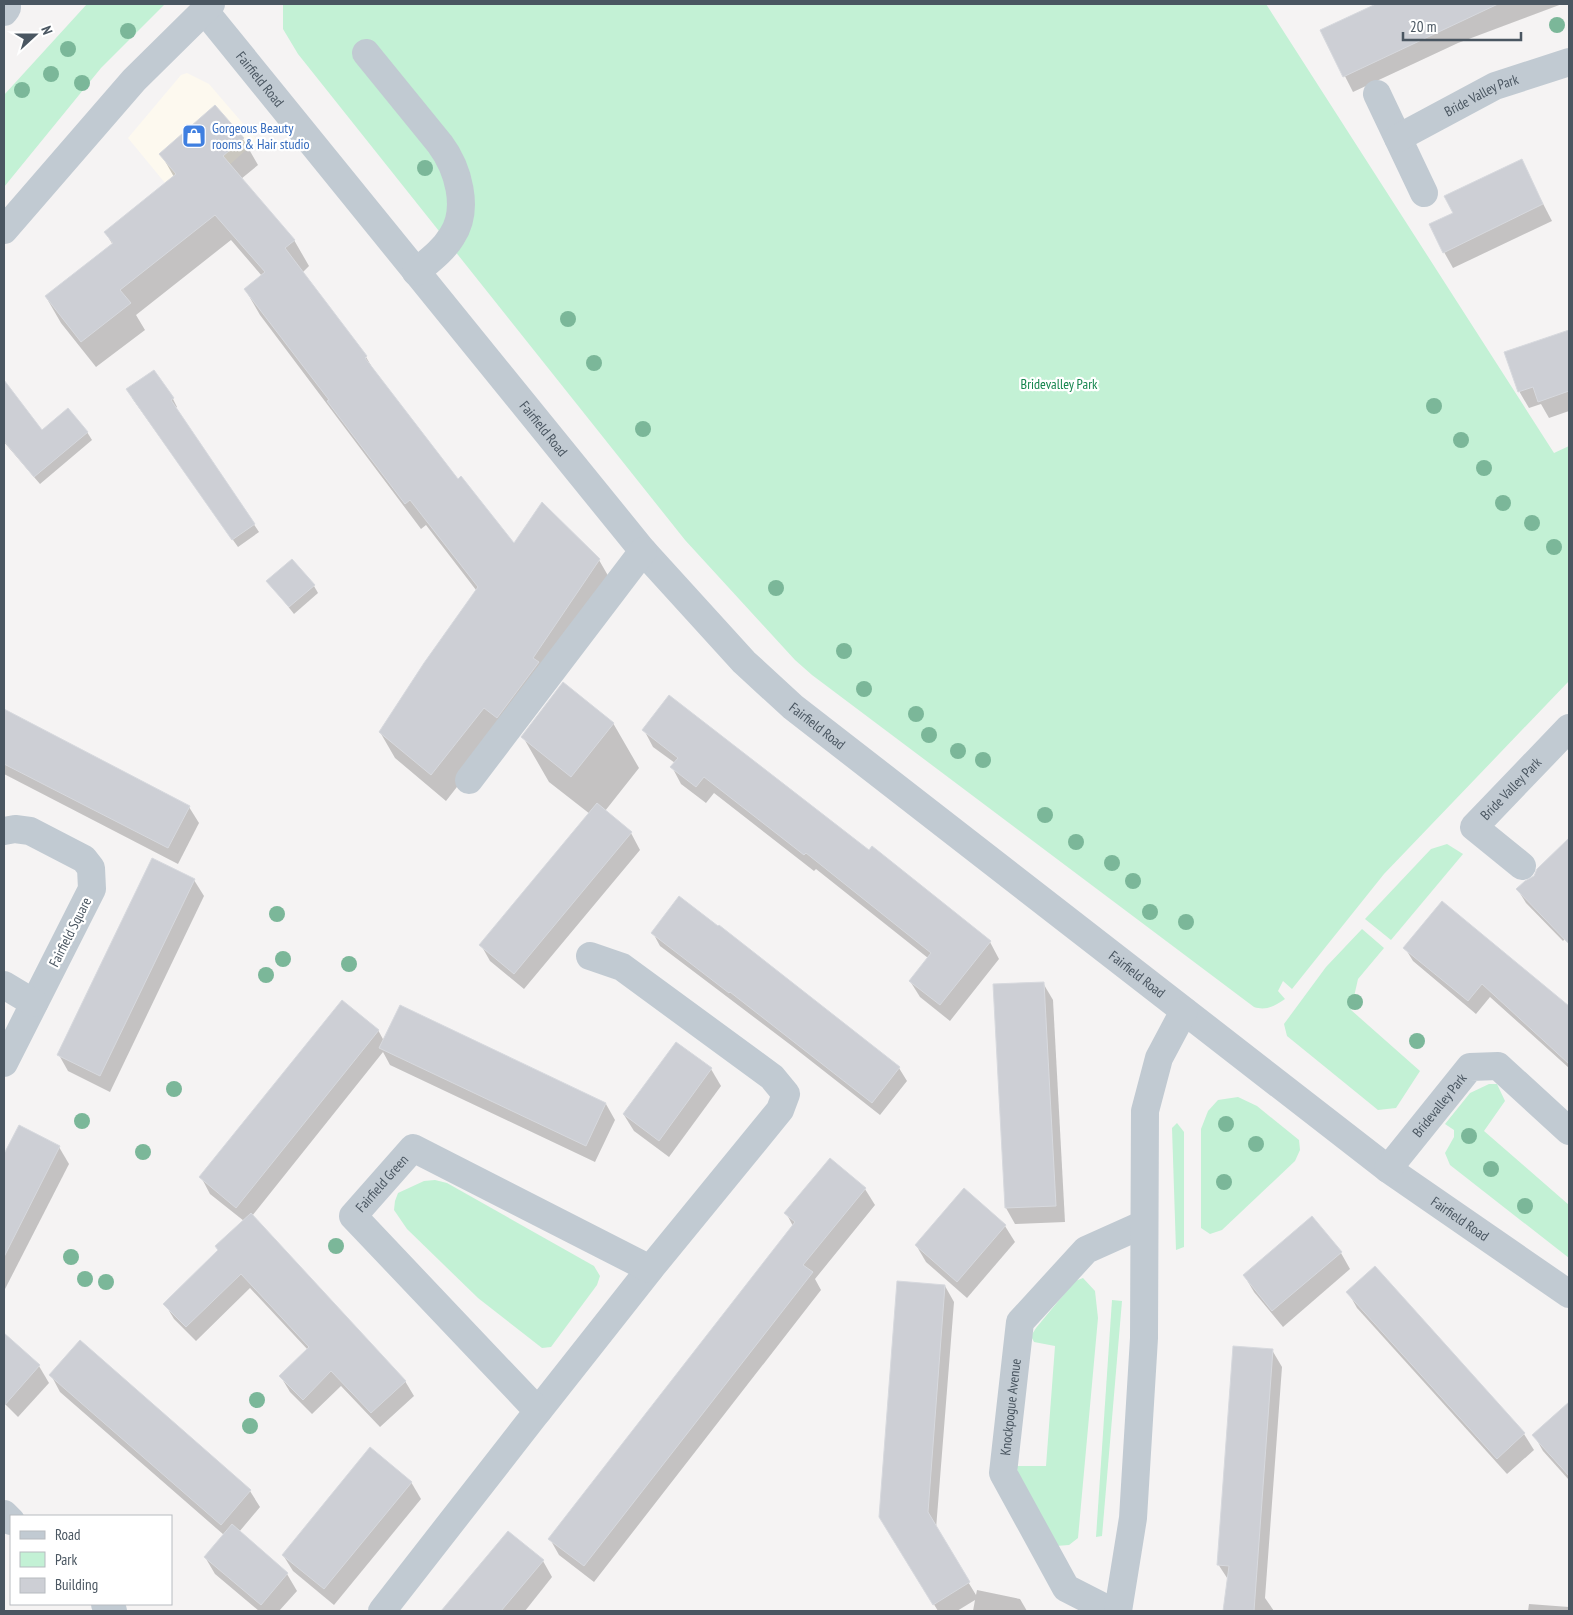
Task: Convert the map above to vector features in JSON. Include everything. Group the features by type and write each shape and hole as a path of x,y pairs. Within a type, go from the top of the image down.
{"street":[{"path":"4,12 7,4"},
{"path":"4,230 134,80 207,7"},
{"name":"Fairfield Road","path":"207,7 416,272 643,551 744,662 793,707 1388,1169 1569,1294"},
{"path":"366,53 445,150 456,174 460,193 460,217 453,235 440,252 416,272"},
{"name":"Bride Valley Park","path":"1398,138 1495,86 1569,62"},
{"path":"1377,94 1424,193"},
{"path":"469,780 643,551"},
{"name":"Bride Valley Park","path":"1522,866 1474,827 1569,728"},
{"name":"Fairfield Square","path":"4,831 15,829 30,831 84,860 91,868 92,888 4,1062"},
{"path":"382,1611 650,1269 780,1110 786,1094 772,1076 622,967 590,956"},
{"path":"4,986 34,1003"},
{"path":"1118,1611 1134,1518 1144,1338 1145,1111 1160,1058 1184,1011"},
{"name":"Bridevalley Park","path":"1388,1169 1470,1067 1498,1066 1569,1131"},
{"name":"Fairfield Green","path":"538,1410 353,1216 413,1148 650,1269"},
{"name":"Knockpogue Avenue","path":"1111,1611 1066,1588 1003,1473 1020,1322 1086,1250 1144,1224"}],"shaded area":[{"path":"187,73 209,84 257,140 184,206 128,138 181,75"}],"green space":[{"path":"87,4 165,4 101,68 4,187 4,95"},
{"name":"Bridevalley Park","path":"283,4 1266,4 1554,453 1569,446 1569,681 1384,874 1292,989 1283,981 1278,991 1285,999 1270,1007 1254,1007 812,675 795,660 685,540 298,54 283,29"},
{"path":"1447,844 1463,854 1391,940 1365,919 1431,849"},
{"path":"1362,929 1384,948 1358,979 1351,1010 1420,1071 1396,1108 1378,1110 1287,1036 1284,1024 1326,967"},
{"path":"1489,1084 1497,1084 1505,1101 1484,1131 1569,1205 1569,1258 1450,1165 1445,1153 1454,1137 1454,1130 1445,1124 1470,1093"},
{"path":"1238,1097 1257,1106 1299,1140 1300,1150 1295,1161 1222,1230 1210,1234 1201,1228 1201,1129 1208,1111 1218,1100"},
{"path":"1177,1123 1184,1132 1184,1247 1176,1250 1172,1128"},
{"path":"435,1180 447,1183 594,1266 600,1276 597,1285 551,1347 542,1348 478,1298 407,1229 394,1210 398,1193 424,1181"},
{"path":"1083,1278 1095,1291 1098,1318 1078,1538 1069,1545 1056,1546 1018,1479 1017,1466 1046,1466 1055,1346 1034,1342 1031,1336 1075,1281"},
{"path":"1112,1300 1122,1301 1102,1536 1096,1537"}],"building":[{"path":"1376,4 1498,4 1343,77 1320,30"},
{"path":"215,105 244,138 223,156 295,240 285,248 367,356 365,358 458,479 461,476 514,543 542,502 600,559 533,658 539,662 497,718 484,708 431,775 379,732 424,663 478,587 410,500 405,504 327,401 329,400 244,289 265,272 215,215 120,290 131,303 81,342 45,296 113,243 104,232 176,174 159,154"},
{"path":"1522,159 1543,204 1443,253 1429,224 1453,213 1444,196"},
{"path":"1569,330 1569,391 1538,402 1533,387 1518,392 1504,352"},
{"path":"154,370 174,398 171,400 255,524 232,540 126,389"},
{"path":"4,380 42,430 68,408 88,432 34,477 4,441"},
{"path":"292,559 315,585 289,607 266,581"},
{"path":"563,682 614,723 571,777 521,737"},
{"path":"669,695 869,850 872,846 991,941 940,1005 909,981 931,953 806,853 804,855 704,777 696,787 670,767 678,758 642,730"},
{"path":"4,709 190,806 168,848 4,764"},
{"path":"597,803 632,832 514,974 479,945"},
{"path":"1569,838 1569,944 1516,889 1534,876 1537,869"},
{"path":"152,858 195,879 100,1076 57,1055"},
{"path":"679,896 719,925 900,1067 872,1103 651,933"},
{"path":"1442,901 1569,1006 1569,1064 1482,984 1468,1001 1403,948"},
{"path":"1044,982 1056,1206 1005,1208 993,984"},
{"path":"342,1000 379,1030 236,1208 199,1177"},
{"path":"400,1005 606,1103 586,1146 379,1048"},
{"path":"676,1042 712,1068 659,1141 623,1114"},
{"path":"19,1125 60,1146 4,1257 4,1154"},
{"path":"830,1158 866,1188 803,1265 813,1272 584,1566 548,1539 795,1222 784,1213"},
{"path":"964,1188 1006,1225 957,1282 915,1245"},
{"path":"251,1213 406,1381 371,1413 331,1371 303,1400 279,1376 309,1347 241,1274 186,1327 163,1304 218,1250 215,1246"},
{"path":"1312,1216 1342,1252 1272,1311 1243,1275"},
{"path":"1375,1266 1525,1433 1497,1459 1346,1292"},
{"path":"897,1281 945,1285 928,1512 970,1582 933,1605 879,1517"},
{"path":"4,1333 40,1365 4,1406"},
{"path":"80,1340 251,1490 221,1525 49,1375"},
{"path":"1233,1346 1273,1349 1254,1611 1223,1611 1229,1566 1217,1565"},
{"path":"1569,1402 1569,1476 1532,1435"},
{"path":"370,1447 412,1482 324,1589 282,1555"},
{"path":"232,1524 288,1573 261,1605 204,1557"},
{"path":"508,1531 544,1560 501,1611 441,1611"}],"place":[{"name":"Gorgeous Beauty rooms & Hair studio","path":"194,136"}]}
